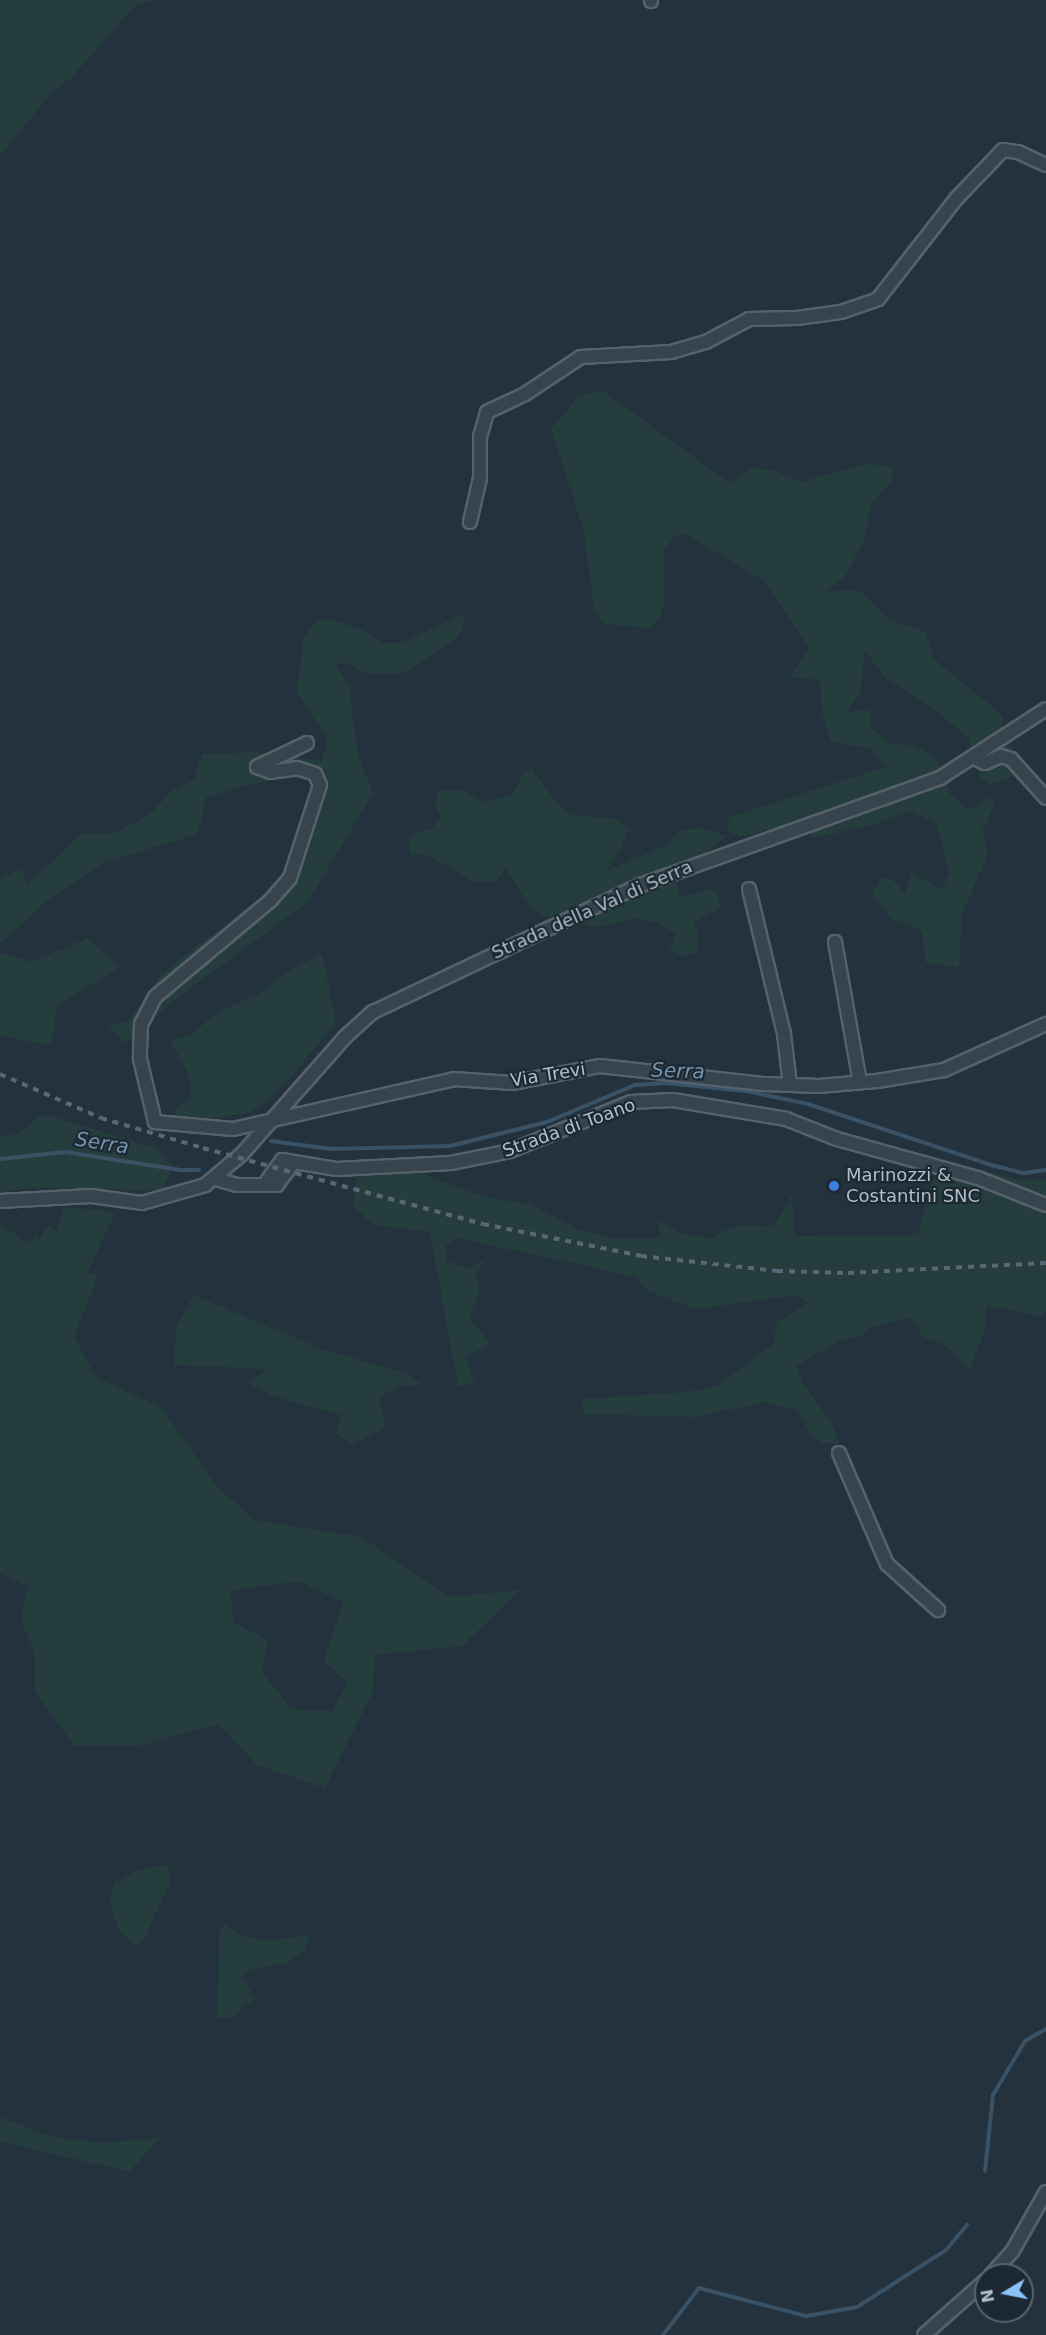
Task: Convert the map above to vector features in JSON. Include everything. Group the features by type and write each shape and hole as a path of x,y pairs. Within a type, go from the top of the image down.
{"street":[{"path":"470,522 480,478 480,437 487,412 525,394 581,357 671,352 706,342 748,319 830,313 878,299 956,199 1003,150 1018,152 1046,165"},
{"name":"Strada della Val di Serra","path":"0,1201 91,1196 142,1203 216,1179 273,1122 345,1037 373,1012 641,885 940,778 1046,709"},
{"path":"273,1122 233,1129 155,1122 140,1059 141,1024 155,997 272,900 290,878 320,785 315,774 297,768 270,772 257,767 307,743"},
{"path":"972,757 985,763 1001,756 1011,759 1046,798"},
{"path":"749,889 784,1034 790,1085"},
{"path":"835,942 860,1083"},
{"name":"Via Trevi","path":"273,1122 454,1079 512,1083 600,1066 790,1085 860,1083 944,1070 1046,1024"},
{"name":"Strada di Toano","path":"216,1179 237,1185 282,1182 293,1163 337,1169 451,1163 510,1151 632,1102 674,1100 786,1119 837,1139 978,1178 1046,1205"},
{"path":"838,1453 887,1564 938,1610"},
{"path":"1002,2263 1012,2252 1046,2192"},
{"path":"924,2335 974,2291"}],"green space":[{"path":"0,0 158,0 136,5 71,78 53,91 0,155"},
{"path":"602,390 731,484 750,468 772,470 801,482 865,464 892,466 892,482 870,505 866,536 845,576 826,591 860,591 890,620 926,632 934,659 1003,716 1002,730 1015,755 1014,776 991,784 980,778 969,738 929,705 886,679 865,651 860,691 848,712 869,710 872,728 890,744 913,745 936,757 950,794 968,810 990,797 995,803 982,831 988,853 962,915 959,967 926,963 922,931 891,918 872,894 881,877 892,879 905,894 912,873 942,889 950,873 936,823 909,811 878,823 815,838 799,822 740,837 727,830 729,817 886,767 871,749 831,741 822,712 820,680 790,677 809,647 764,581 686,534 676,535 664,550 664,602 660,617 651,628 604,624 594,608 584,532 551,429 578,397"},
{"path":"461,615 465,621 457,638 404,673 363,673 345,662 336,665 349,687 358,756 373,793 307,903 171,1002 156,1016 147,1033 123,1042 108,1026 130,1020 160,975 273,888 285,870 313,784 305,777 265,781 206,797 198,834 106,862 48,900 0,944 0,879 21,869 27,885 81,834 115,833 148,816 173,790 194,780 202,754 254,752 321,761 328,740 297,692 303,638 317,621 334,620 362,630 382,643 401,643"},
{"path":"532,769 560,807 570,815 617,819 629,828 619,852 605,872 666,845 680,830 704,828 726,836 677,880 679,898 711,889 717,893 721,908 693,922 699,933 698,952 683,957 670,949 675,933 659,923 638,918 597,927 541,915 527,903 506,868 497,881 472,881 428,855 410,855 409,843 414,833 432,828 441,817 435,807 438,790 462,790 485,802 512,795 525,771"},
{"path":"88,938 119,967 57,1006 51,1046 0,1035 0,953 32,962"},
{"path":"322,954 336,1022 293,1075 266,1103 249,1113 185,1122 174,1118 175,1110 191,1096 188,1073 171,1041 192,1034 218,1012 259,994 293,968"},
{"path":"43,1114 156,1148 173,1166 161,1191 44,1187 0,1192 0,1137 18,1134"},
{"path":"981,1170 1015,1179 1046,1180 1046,1312 1039,1316 986,1305 986,1328 969,1371 947,1346 923,1337 911,1317 874,1326 861,1336 841,1340 797,1365 803,1384 830,1420 840,1443 823,1443 813,1438 797,1410 765,1402 694,1417 584,1414 581,1399 686,1392 717,1386 773,1344 777,1322 809,1303 797,1295 696,1309 647,1291 637,1277 457,1238 446,1245 447,1261 471,1269 486,1258 475,1276 480,1291 469,1317 491,1344 466,1356 474,1382 458,1387 430,1232 373,1225 353,1205 357,1175 419,1172 483,1197 530,1204 580,1230 616,1239 661,1238 657,1221 682,1233 714,1239 718,1233 741,1225 773,1227 792,1195 794,1236 918,1235 932,1180"},
{"path":"65,1207 111,1211 114,1215 88,1272 98,1276 74,1337 96,1377 162,1408 216,1486 255,1520 362,1537 449,1597 520,1590 462,1646 374,1655 373,1692 325,1788 257,1765 219,1724 142,1745 74,1746 35,1691 35,1653 21,1620 28,1587 0,1573 0,1224 30,1244 35,1236 40,1239 47,1225 56,1230","holes":["298,1581 343,1602 324,1661 348,1683 332,1711 291,1709 262,1672 268,1640 233,1622 231,1591"]},
{"path":"194,1295 324,1350 405,1373 422,1385 397,1386 379,1398 385,1428 351,1445 335,1433 342,1415 269,1395 249,1383 267,1369 174,1365 176,1328"},
{"path":"168,1865 170,1882 143,1942 134,1946 118,1928 109,1899 115,1882 140,1869"},
{"path":"224,1922 236,1933 265,1941 310,1935 304,1951 287,1963 252,1969 241,1976 256,2000 242,2006 234,2018 218,2018 219,1937"},
{"path":"0,2117 53,2137 100,2143 160,2138 129,2172 0,2141"}],"waterway":[{"name":"Serra","path":"271,1141 331,1149 450,1146 547,1122 635,1085 665,1083 746,1091 808,1104 991,1165 1024,1173 1046,1170"},
{"name":"Serra","path":"0,1159 66,1152 181,1170 199,1170"},
{"path":"985,2171 993,2095 1025,2041 1046,2029"},
{"path":"663,2335 699,2288 806,2316 857,2307 946,2250 967,2225"}],"railway":[{"path":"0,1074 101,1118 203,1148 483,1224 641,1256 777,1271 848,1273 1046,1263"}],"place":[{"name":"Marinozzi & Costantini SNC","path":"834,1186"}]}
